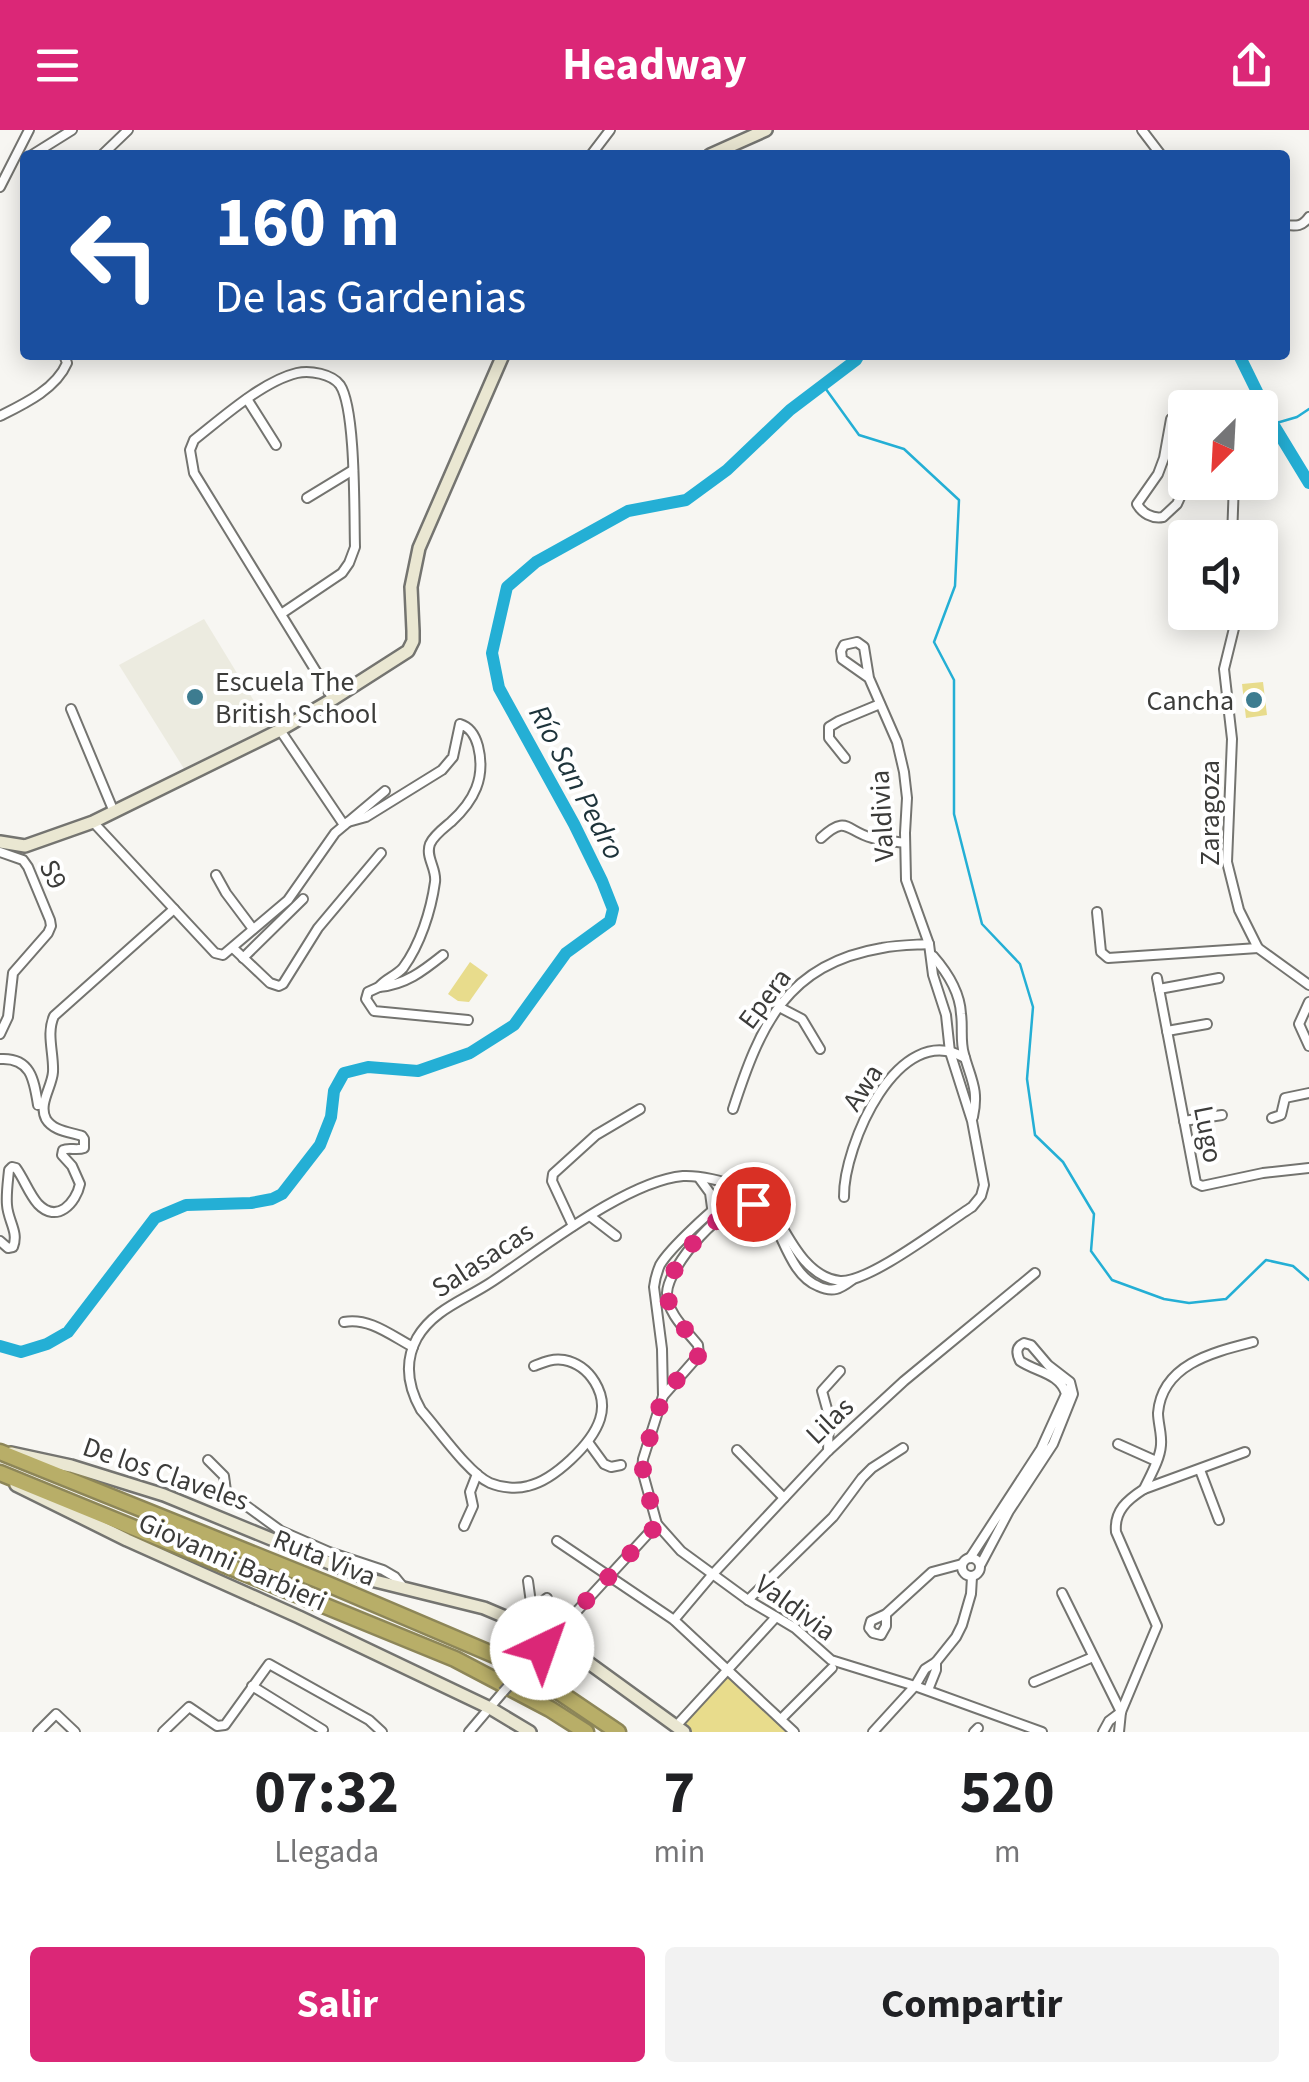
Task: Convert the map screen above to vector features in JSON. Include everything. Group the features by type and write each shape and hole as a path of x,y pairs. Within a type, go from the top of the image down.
{"highway":[{"name":"Ruta Viva","path":"1,1452 506,1660 618,1732"},
{"name":"Ruta Viva","path":"0,1474 456,1659 586,1732"}],"main road":[{"path":"721,150 766,130"},
{"path":"0,842 25,846 94,822 280,730 400,657 411,646 414,564 501,360"},
{"name":"De los Claveles","path":"1,1452 71,1466 164,1495 371,1580 484,1608 553,1637 680,1728"},
{"name":"Giovanni Barbieri","path":"0,1474 127,1540 490,1708"},
{"path":"490,1708 530,1732"}],"street":[{"path":"0,187 29,130"},
{"path":"40,150 72,130"},
{"path":"107,150 128,130"},
{"path":"595,150 610,130"},
{"path":"1142,130 1157,150"},
{"path":"9,169 20,162"},
{"path":"0,416 30,401 63,374 66,360"},
{"path":"281,614 342,573 355,546 348,410 340,386 328,375 300,372 247,399 194,440 190,450 191,466 281,614 333,699"},
{"path":"247,399 276,446"},
{"path":"1168,436 1158,474 1137,504 1148,515 1163,517 1178,500"},
{"path":"307,498 353,470"},
{"name":"Zaragoza","path":"1234,630 1224,669 1232,738 1228,862 1239,910 1258,948 1309,985"},
{"name":"Valdivia","path":"779,1227 817,1272 838,1280 852,1280 873,1271 972,1207 984,1185 972,1121 950,1052 932,954 906,880 906,798 897,742 869,678 864,647 852,642 844,645 840,651 842,659 869,678"},
{"path":"845,758 829,738 829,727 880,704"},
{"path":"71,710 114,812"},
{"path":"346,823 366,817 442,770 453,756 460,724 472,732 481,763 476,791 463,810 431,841 429,852 436,877 421,934 402,970 368,992 366,1000 374,1011 468,1020"},
{"path":"280,730 346,823"},
{"path":"94,822 222,955 288,900 336,832 385,791"},
{"path":"821,838 832,828 844,825 869,838 905,843"},
{"name":"S9","path":"0,852 23,860 28,867 51,926 13,974 8,1017 0,1034"},
{"path":"233,948 270,982 276,986 283,984 318,928 382,852"},
{"path":"216,875 253,929"},
{"path":"244,958 304,899"},
{"path":"0,1241 8,1248 16,1243 7,1208 12,1167 21,1174 35,1201 51,1212 70,1206 80,1184 62,1150 84,1148 84,1139 49,1123 44,1110 52,1079 50,1034 54,1016 174,909"},
{"path":"1097,912 1101,952 1108,958 1258,948"},
{"name":"Epera","path":"733,1110 753,1050 779,1007 800,982 838,960 882,948 929,944"},
{"name":"Valdivia","path":"932,954 960,1002 963,1052 976,1087 972,1121"},
{"path":"378,987 412,978 443,955"},
{"name":"Lugo","path":"1157,978 1195,1182 1200,1186 1309,1168"},
{"path":"1159,989 1220,978"},
{"path":"1309,1002 1299,1024 1309,1046"},
{"path":"779,1007 802,1019 820,1049"},
{"path":"1167,1032 1207,1024"},
{"path":"950,1052 965,1058"},
{"name":"Awa","path":"844,1197 852,1152 886,1081 922,1055 950,1052"},
{"path":"0,1059 12,1058 34,1077 38,1105"},
{"path":"1272,1118 1281,1115 1285,1098 1309,1093"},
{"path":"573,1226 552,1181 554,1174 596,1135 640,1109"},
{"path":"1184,1122 1222,1115"},
{"name":"Salasacas","path":"412,1347 438,1313 640,1188 682,1176 751,1190"},
{"path":"699,1178 710,1193 714,1223"},
{"path":"470,1732 658,1524 642,1470 663,1396 655,1278 660,1264 731,1196 751,1190 767,1197 779,1227"},
{"path":"663,1396 699,1355 698,1344 669,1304 669,1283 684,1256 714,1223 744,1205 753,1204 766,1211 779,1227"},
{"path":"590,1216 616,1236"},
{"name":"Lilas","path":"674,1620 828,1451 904,1380 1035,1273"},
{"path":"344,1322 366,1323 412,1347 408,1370 414,1398 476,1474 493,1484 515,1488 547,1477 588,1442 602,1415 602,1400 588,1372 566,1360 534,1366"},
{"path":"1144,1489 1161,1446 1158,1414 1172,1378 1194,1361 1253,1342"},
{"path":"1024,1343 1070,1382 1074,1394 1054,1444 1009,1511 980,1564 979,1573 972,1577 962,1570 1041,1449 1066,1394 1058,1379 1020,1361 1017,1350 1024,1343"},
{"path":"828,1451 829,1416 822,1391 840,1371"},
{"path":"588,1442 604,1464 611,1468 621,1465"},
{"path":"1118,1444 1156,1460"},
{"path":"748,1600 833,1517 862,1478 903,1448"},
{"path":"737,1450 784,1498"},
{"path":"1119,1732 1121,1712 1157,1626 1116,1532 1122,1506 1144,1489 1245,1452"},
{"path":"208,1460 224,1476 226,1491 281,1530 383,1570 404,1588"},
{"path":"1200,1470 1219,1520"},
{"path":"464,1526 473,1506 470,1492 476,1474"},
{"name":"Valdivia","path":"658,1524 681,1551 807,1637 831,1660 1042,1732"},
{"path":"556,1541 674,1620 794,1732"},
{"path":"886,1614 932,1572 974,1558 980,1564"},
{"path":"874,1732 915,1686 924,1668 936,1662 956,1638 971,1594 972,1577"},
{"path":"526,1626 532,1610 528,1581"},
{"path":"1062,1592 1121,1712"},
{"path":"532,1610 547,1598"},
{"path":"680,1728 776,1617"},
{"path":"1034,1682 1092,1657"},
{"path":"928,1690 936,1662"},
{"path":"162,1732 189,1707 222,1730 271,1664 362,1716 382,1732"},
{"path":"781,1719 832,1668"},
{"path":"252,1686 323,1730"},
{"path":"1103,1732 1108,1720 1121,1712"},
{"path":"38,1732 56,1714 76,1732"}],"shaded area":[{"name":"Escuela The British School","path":"204,619 271,729 186,772 119,665"},
{"name":"Cancha","path":"1263,682 1267,715 1246,718 1242,684"},
{"path":"470,962 488,975 469,1002 458,1001 448,994"},
{"path":"729,1675 789,1732 691,1732 684,1725"}],"waterway":[{"name":"Río San Pedro","path":"0,1346 21,1352 68,1332 155,1218 186,1205 251,1203 282,1194 320,1145 331,1117 334,1091 344,1073 368,1067 418,1071 470,1053 514,1025 566,953 610,921 613,909 602,881 499,688 492,653 507,587 536,562 628,511 686,500 727,470 790,410 856,360"},
{"name":"Río San Pedro","path":"1241,360 1273,424 1309,483"},
{"path":"823,385 859,435 904,449 959,500 955,586 934,642 954,680 954,814 982,924 1020,964 1033,1007 1027,1079 1035,1135 1063,1162 1094,1214 1091,1251 1112,1280 1164,1299 1189,1303 1226,1299 1266,1260 1293,1266 1309,1280"},
{"path":"1278,423 1309,409"}],"place":[{"name":"Escuela The British School","path":"195,697"},
{"name":"Cancha","path":"1254,700"}],"route":[{"path":"542,1648 658,1524 643,1480 643,1459 663,1396 699,1355 698,1344 669,1304 669,1283 684,1256 714,1223 744,1205 753,1204"}]}
